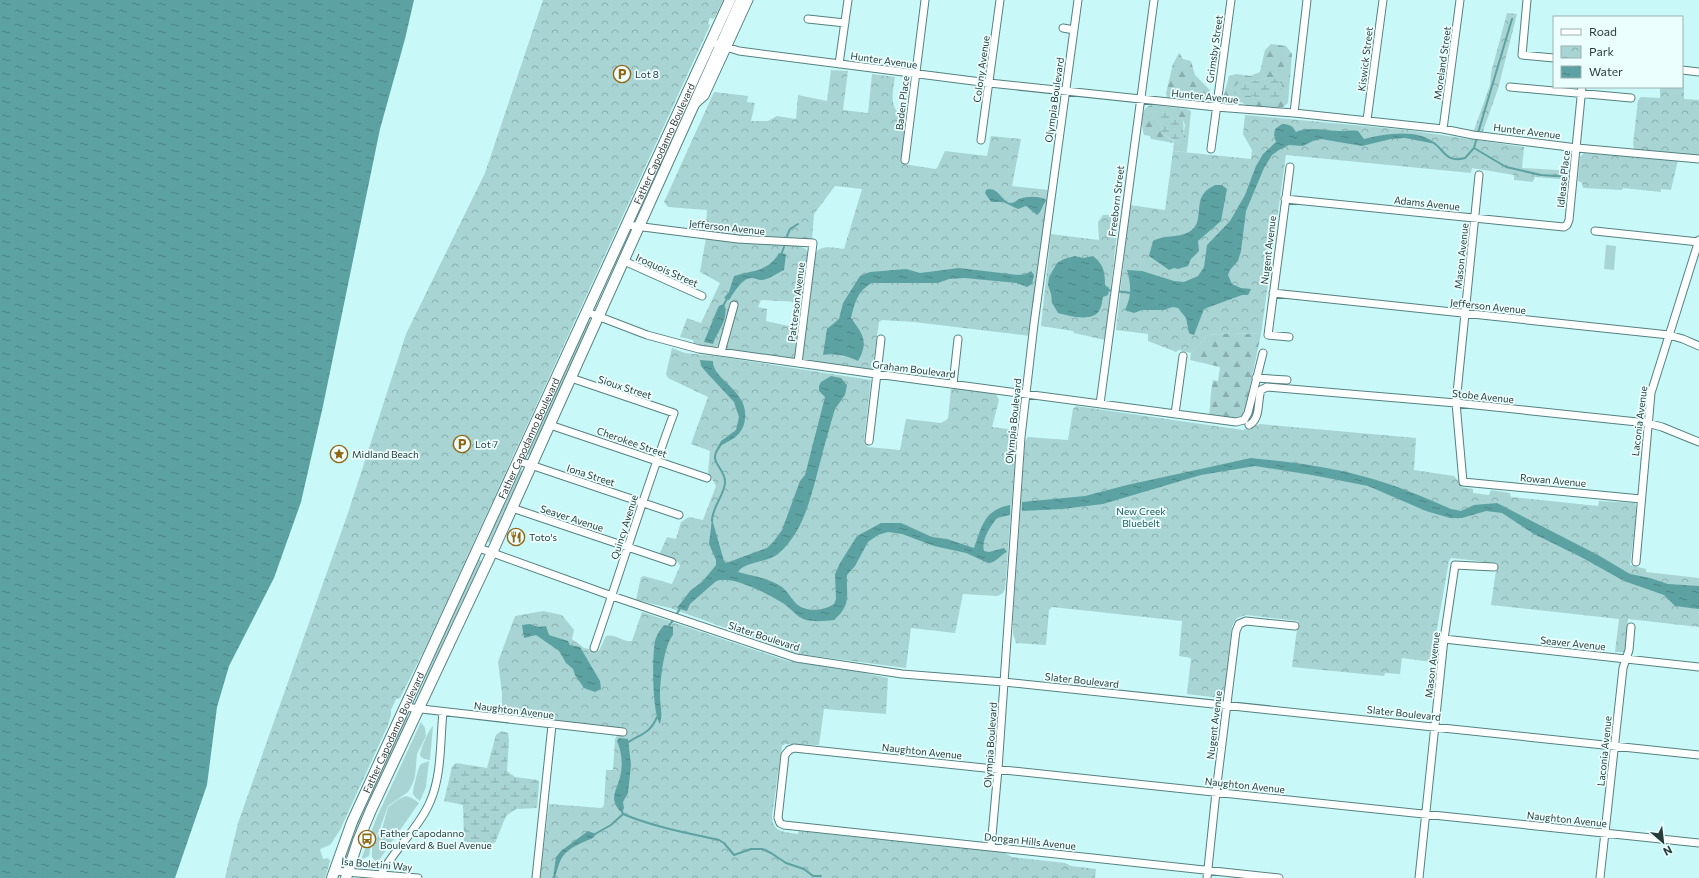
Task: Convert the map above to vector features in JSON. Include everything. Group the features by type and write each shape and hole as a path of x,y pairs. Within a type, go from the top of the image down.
{"main road":[{"name":"Father Capodanno Boulevard","path":"346,875 362,830 512,508 694,106 719,45 730,0"},
{"name":"Father Capodanno Boulevard","path":"333,874 348,832 404,707 479,548 627,225 741,0"}],"street":[{"name":"Father Capodanno Boulevard","path":"719,45 749,0"},
{"path":"839,64 848,0"},
{"name":"Baden Place","path":"905,160 925,0"},
{"name":"Colony Avenue","path":"981,140 1000,0"},
{"name":"Olympia Boulevard","path":"992,847 1025,394 1078,0"},
{"name":"Freeborn Street","path":"1100,404 1154,0"},
{"name":"Grimsby Street","path":"1211,148 1231,0"},
{"path":"1294,113 1307,0"},
{"name":"Kiswick Street","path":"1368,120 1383,0"},
{"name":"Moreland Street","path":"1443,128 1460,0"},
{"path":"1527,0 1522,55 1553,58"},
{"path":"808,19 845,23"},
{"path":"1063,28 1074,30"},
{"name":"Hunter Avenue","path":"719,45 839,64 989,83 1140,98 1216,108 1294,113 1443,128 1473,135 1577,148 1699,160"},
{"path":"1683,70 1699,72"},
{"path":"1510,87 1582,90 1631,98"},
{"name":"Idlease Place","path":"1567,225 1569,220 1574,179 1582,90"},
{"name":"Nugent Avenue","path":"1289,336 1268,335 1290,167"},
{"name":"Mason Avenue","path":"1463,482 1456,403 1479,175"},
{"name":"Adams Avenue","path":"1285,199 1560,228 1567,225"},
{"path":"632,215 640,226"},
{"name":"Jefferson Avenue","path":"627,225 738,239 813,243"},
{"path":"1595,231 1699,242"},
{"name":"Laconia Avenue","path":"1636,562 1647,423 1651,393 1699,242"},
{"name":"Patterson Avenue","path":"798,363 813,243"},
{"name":"Iroquois Street","path":"624,261 702,296"},
{"name":"Jefferson Avenue","path":"1273,293 1669,336 1683,339 1699,346"},
{"path":"721,352 734,305"},
{"name":"Graham Boulevard","path":"587,312 654,337 699,349 1025,394 1236,422 1246,422"},
{"path":"869,441 881,339"},
{"path":"953,384 958,339"},
{"path":"1246,422 1263,353"},
{"path":"1175,414 1183,356"},
{"name":"Sioux Street","path":"571,378 674,413"},
{"path":"1256,378 1287,380"},
{"name":"Stobe Avenue","path":"1246,422 1253,424 1257,418 1260,393 1263,388 1267,387 1456,403 1647,423 1662,427 1699,442"},
{"name":"Quincy Avenue","path":"594,648 656,460 674,413"},
{"name":"Cherokee Street","path":"550,425 707,478"},
{"name":"Iona Street","path":"519,461 530,466 679,515"},
{"name":"Rowan Avenue","path":"1463,482 1641,499"},
{"name":"Seaver Avenue","path":"512,508 672,562"},
{"name":"Slater Boulevard","path":"479,548 612,596 796,658 902,674 1004,682 1699,755"},
{"name":"Mason Avenue","path":"1419,878 1444,639 1455,565 1494,567"},
{"name":"Nugent Avenue","path":"1207,874 1236,631 1239,624 1246,621 1295,626"},
{"name":"Laconia Avenue","path":"1600,878 1623,668 1629,650 1631,627"},
{"name":"Seaver Avenue","path":"1444,639 1699,666"},
{"name":"Naughton Avenue","path":"404,707 417,710 623,732"},
{"path":"379,876 430,804 435,789 438,768 443,712"},
{"path":"536,878 552,725"},
{"name":"Naughton Avenue","path":"780,823 778,818 785,755 789,750 794,748 1699,843"},
{"name":"Dongan Hills Avenue","path":"780,823 784,825 992,847 1207,874 1279,878"},
{"name":"Isa Boletini Way","path":"333,874 418,878"}],"green space":[{"name":"Midland Beach","path":"543,0 723,0 715,17 713,19 710,18 708,24 710,25 429,640 400,698 396,699 391,710 388,725 340,830 330,845 320,849 323,859 328,858 330,861 325,878 225,878 238,823 348,513 406,334 485,173"},
{"path":"1507,13 1517,14 1498,89 1482,134 1473,133 1490,85 1491,73"},
{"path":"1271,44 1286,46 1292,54 1288,103 1283,107 1277,108 1248,106 1241,102 1231,102 1223,98 1229,76 1236,74 1250,76 1260,72 1265,50","holes":["1272,77 1276,102 1251,96 1238,83 1246,83"]},
{"path":"1179,53 1183,59 1191,61 1195,75 1210,90 1211,98 1204,102 1167,98 1166,93 1173,64"},
{"path":"831,70 848,71 843,110 868,113 872,74 895,77 893,95 894,106 896,111 907,116 901,161 904,164 935,169 937,168 945,151 987,156 991,136 1021,139 1012,186 1049,190 1030,336 914,322 882,320 879,322 872,371 803,360 802,353 816,253 821,248 833,247 844,249 862,189 835,186 814,214 812,240 707,233 707,210 668,207 664,202 714,92 748,96 747,102 755,103 751,121 768,121 777,116 796,119 798,95 827,101"},
{"path":"1684,76 1684,99 1699,100 1699,156 1639,151 1634,148 1633,144 1638,100 1641,97 1660,98 1660,88 1683,88"},
{"path":"1272,77 1282,84 1282,95 1276,102 1251,96 1236,95 1232,89 1238,83 1246,83"},
{"path":"1152,105 1187,109 1191,111 1187,152 1173,151 1174,143 1151,139 1150,136 1144,135 1142,116 1145,109","holes":["1151,111 1182,118 1185,125 1183,137 1175,142 1161,133 1162,124 1148,116"]},
{"path":"1151,111 1170,112 1173,115 1182,118 1185,141 1181,145 1161,133 1162,124 1147,116"},
{"path":"1245,115 1407,130 1524,147 1522,168 1573,171 1572,180 1535,177 1533,182 1514,180 1514,175 1472,168 1471,173 1286,155 1261,334 1231,333 1208,335 1191,353 1179,350 1176,352 1148,341 1148,334 1116,330 1130,205 1165,210 1173,151 1251,159 1252,150 1243,134"},
{"path":"1584,153 1678,160 1671,190 1661,189 1661,192 1623,188 1622,190 1583,188 1582,183 1578,181 1580,157"},
{"path":"1103,215 1119,215 1105,340 1074,333 1073,331 1041,326 1051,234 1099,240 1098,222"},
{"path":"706,238 799,246 806,249 809,256 803,300 799,302 761,300 758,307 767,309 766,321 797,328 799,331 796,356 791,359 727,351 725,345 737,307 734,302 719,346 713,347 694,344 693,340 680,337 687,318 701,323 720,283 700,272"},
{"path":"1606,245 1616,246 1614,270 1604,269"},
{"path":"589,322 590,325 531,454 528,455 527,453 587,323"},
{"path":"1231,333 1261,334 1244,415 1243,417 1236,419 1209,415 1213,380 1218,381 1220,367 1190,360 1191,353 1208,335"},
{"path":"672,348 685,353 715,356 871,380 864,440 868,447 900,450 906,419 941,423 948,419 951,389 956,387 996,394 999,400 992,427 1016,430 1017,435 1005,589 1003,593 998,596 963,594 955,633 911,628 906,668 798,654 670,608 636,600 641,577 644,576 672,584 680,566 678,562 659,555 667,537 676,539 681,522 689,517 703,520 716,486 708,472 710,451 691,444 708,397 668,378 666,374"},
{"name":"New Creek Bluebelt","path":"1076,406 1243,430 1260,424 1416,438 1414,470 1454,476 1460,483 1461,487 1473,489 1473,493 1489,495 1491,490 1510,493 1511,497 1598,506 1599,501 1635,503 1637,510 1630,565 1646,569 1646,572 1699,578 1699,627 1628,619 1625,652 1615,652 1619,619 1491,605 1497,563 1451,558 1449,561 1431,662 1402,658 1400,674 1385,673 1384,676 1292,667 1298,621 1246,615 1237,618 1232,626 1224,694 1220,698 1187,694 1191,658 1179,656 1182,621 1052,607 1049,610 1046,645 1016,643 1013,634 1013,619 1025,442 1028,437 1068,440 1073,409"},
{"path":"520,470 523,471 490,543 487,541"},
{"path":"479,559 482,562 448,637 417,698 438,648"},
{"path":"543,611 562,615 574,630 572,639 584,648 599,651 606,636 609,635 632,641 642,612 788,661 855,671 888,678 886,714 824,709 819,745 785,744 782,746 772,816 774,826 780,831 798,834 799,831 1003,852 1012,857 1065,863 1071,866 1096,869 1095,878 540,878 549,804 602,808 604,805 606,770 613,770 615,739 622,728 502,715 502,693 498,662 515,616"},
{"path":"405,715 408,719 356,833 347,857 344,859 349,837"},
{"path":"421,722 425,728 426,736 417,754 415,777 412,785 408,792 388,806 379,831 371,844 369,856 361,860 376,819"},
{"path":"433,726 430,760 424,759 420,756 420,753 427,735"},
{"path":"501,731 508,733 507,771 515,777 538,780 537,808 516,809 506,816 495,843 477,844 464,841 463,805 444,801 452,767 456,763 487,768 496,735"},
{"path":"429,761 426,787 420,801 413,794 418,770 420,765"},
{"path":"406,796 419,803 377,863 372,857 372,844 382,829 388,807"}],"water":[{"path":"0,0 414,0 405,39 380,129 323,406 301,502 274,578 229,666 217,707 207,785 175,878 0,878"},
{"path":"1282,124 1287,124 1294,128 1296,132 1307,129 1358,131 1364,139 1391,134 1411,134 1429,139 1436,144 1405,138 1391,139 1362,146 1321,139 1303,146 1289,145 1279,150 1272,155 1264,168 1246,211 1241,251 1238,261 1230,270 1228,275 1232,284 1241,288 1251,289 1248,295 1242,295 1204,309 1194,335 1189,333 1186,318 1178,308 1173,307 1163,310 1142,310 1134,313 1125,310 1129,300 1130,290 1127,270 1142,271 1174,281 1184,282 1198,276 1204,267 1207,245 1230,221 1245,195 1256,166 1263,154 1276,142 1274,135 1275,129"},
{"path":"1215,185 1222,185 1227,189 1221,221 1198,241 1199,251 1191,259 1188,266 1169,270 1149,256 1153,241 1183,235 1192,230 1197,222 1202,196 1207,190"},
{"path":"989,189 998,193 1010,203 1029,197 1042,198 1046,201 1037,215 1026,206 1018,209 1003,202 991,202 985,193 986,190"},
{"path":"779,253 786,254 784,270 764,280 752,278 744,280 729,300 724,298 729,292 734,276 765,267 775,259"},
{"path":"1075,256 1083,258 1093,256 1097,259 1103,269 1105,285 1109,288 1108,295 1103,297 1100,309 1093,316 1068,316 1058,313 1052,303 1048,285 1049,277 1057,263"},
{"path":"959,268 1018,275 1026,274 1031,271 1034,275 1032,284 1027,287 1017,283 964,278 949,279 938,283 872,283 863,290 857,298 851,318 859,329 864,343 858,361 841,355 823,355 827,329 839,319 843,303 860,276 870,272 906,269 920,273"},
{"path":"724,304 724,320 713,344 704,342 719,306"},
{"path":"700,360 713,361 714,368 718,374 742,400 745,409 745,419 742,430 736,437 718,447 721,441 736,430 739,417 734,402 701,366"},
{"path":"831,376 841,378 847,385 845,395 835,409 811,497 801,522 788,544 779,553 769,559 741,568 738,572 777,584 784,589 796,603 805,609 823,609 834,604 836,599 835,574 857,536 881,523 901,523 932,537 947,539 974,548 982,526 989,515 1001,507 1010,505 1010,515 997,518 985,538 983,547 984,551 989,552 1004,548 1007,552 993,562 988,563 966,553 934,546 902,534 888,532 878,535 868,542 855,566 847,575 846,604 834,620 806,620 799,617 775,598 738,582 729,580 715,582 690,604 687,611 677,608 690,591 703,581 716,565 716,560 709,544 712,519 724,561 726,563 767,548 782,530 800,481 805,475 825,397 819,391 819,386 821,382"},
{"path":"1251,458 1307,465 1374,479 1451,509 1461,511 1474,505 1497,503 1598,555 1630,574 1650,578 1668,584 1699,586 1699,609 1675,606 1664,595 1624,581 1581,557 1534,534 1502,513 1486,511 1462,518 1450,518 1426,511 1368,486 1255,466 1201,475 1103,504 1062,509 1022,511 1022,502 1085,496 1127,485"},
{"path":"530,624 538,627 546,626 549,635 568,641 570,645 580,647 600,681 601,689 595,692 584,688 575,675 573,669 566,663 559,651 536,635 524,638 522,625"},
{"path":"664,625 673,627 673,635 667,647 662,673 660,724 655,708 653,659 655,641"},
{"path":"619,738 628,739 631,765 628,793 623,802 624,808 622,813 617,808 614,798 622,768 620,748 617,741"},
{"path":"588,831 596,834 593,838 572,848 564,855 559,864 555,878 553,878 556,857 561,851"}],"waterway":[{"path":"1478,133 1512,19"},
{"path":"1474,148 1477,137"},
{"path":"1434,143 1446,155 1454,159 1465,158 1474,148 1506,167 1541,175 1571,177"},
{"path":"787,236 790,229 798,224"},
{"path":"781,255 784,247"},
{"path":"1107,290 1132,293"},
{"path":"723,306 728,297"},
{"path":"712,521 714,511 723,492 725,483 723,473 715,457 720,446"},
{"path":"676,615 681,607"},
{"path":"668,627 674,619"},
{"path":"627,743 648,730 657,717"},
{"path":"622,811 623,814 647,823 719,840 724,843 734,855 751,849 762,849 786,863 804,869 813,876 821,876"},
{"path":"595,834 611,825 623,814"}],"place":[{"name":"Lot 8","path":"622,74"},
{"name":"Lot 7","path":"462,444"},
{"name":"Midland Beach","path":"339,454"},
{"name":"Toto's","path":"516,537"},
{"name":"Father Capodanno Boulevard & Buel Avenue","path":"367,839"}]}
